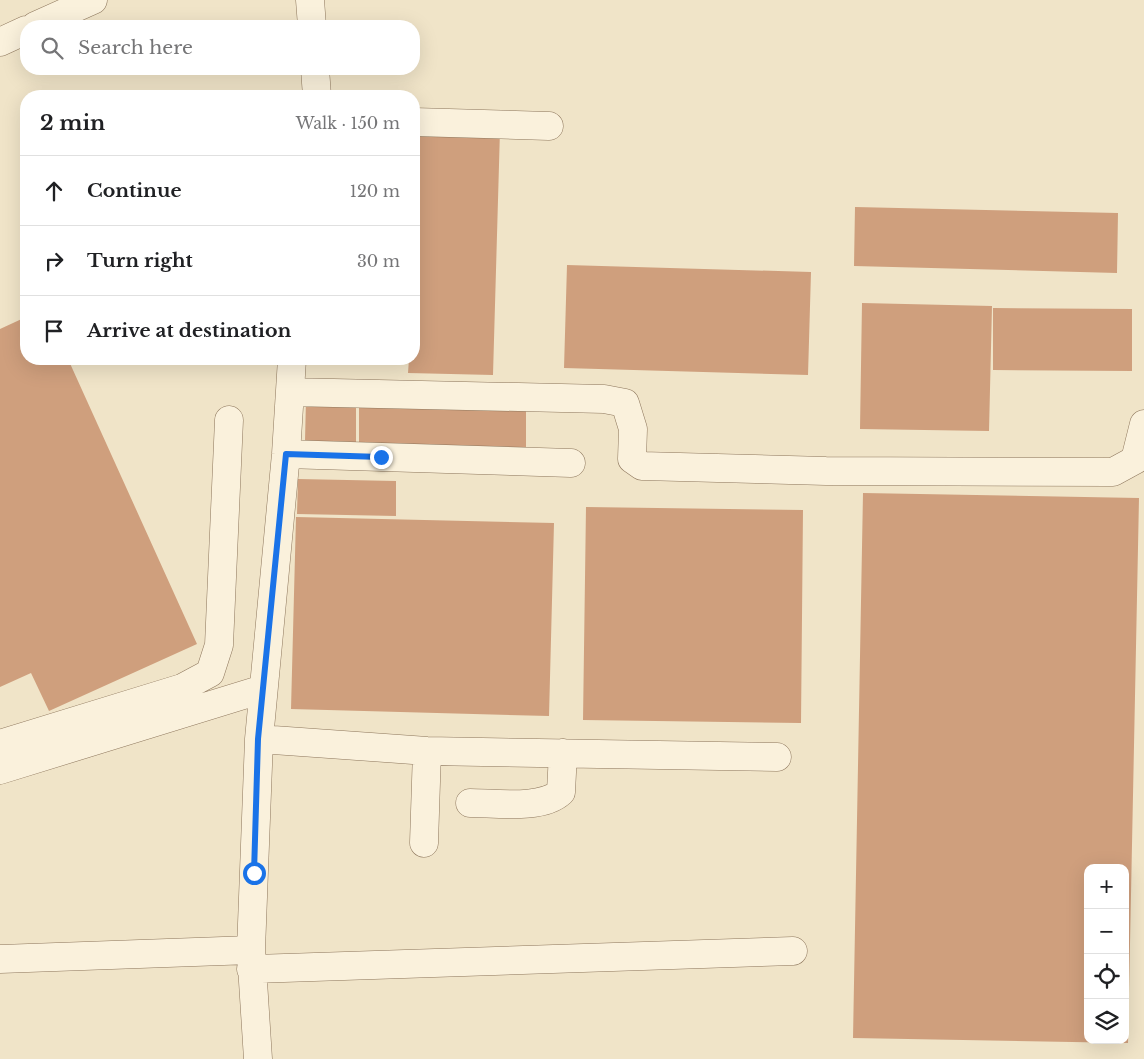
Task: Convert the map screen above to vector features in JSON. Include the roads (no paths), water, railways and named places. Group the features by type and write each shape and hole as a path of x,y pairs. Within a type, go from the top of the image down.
{"street":[{"path":"49,20 94,0"},
{"path":"310,0 312,20"},
{"path":"0,42 20,33"},
{"path":"315,75 317,90"},
{"path":"420,122 550,126"},
{"path":"258,1059 251,960 258,739 286,454 292,365"},
{"path":"290,392 604,399 625,403 633,430 632,459 642,466 826,471 1113,472 1135,460 1144,424"},
{"path":"0,744 182,688 210,673 219,645 229,420"},
{"path":"286,454 571,464"},
{"path":"0,770 263,689"},
{"path":"258,739 427,751 777,758"},
{"path":"424,843 427,751"},
{"path":"470,803 538,803 554,799 561,792 563,754"},
{"path":"0,959 251,960 793,951"}]}
